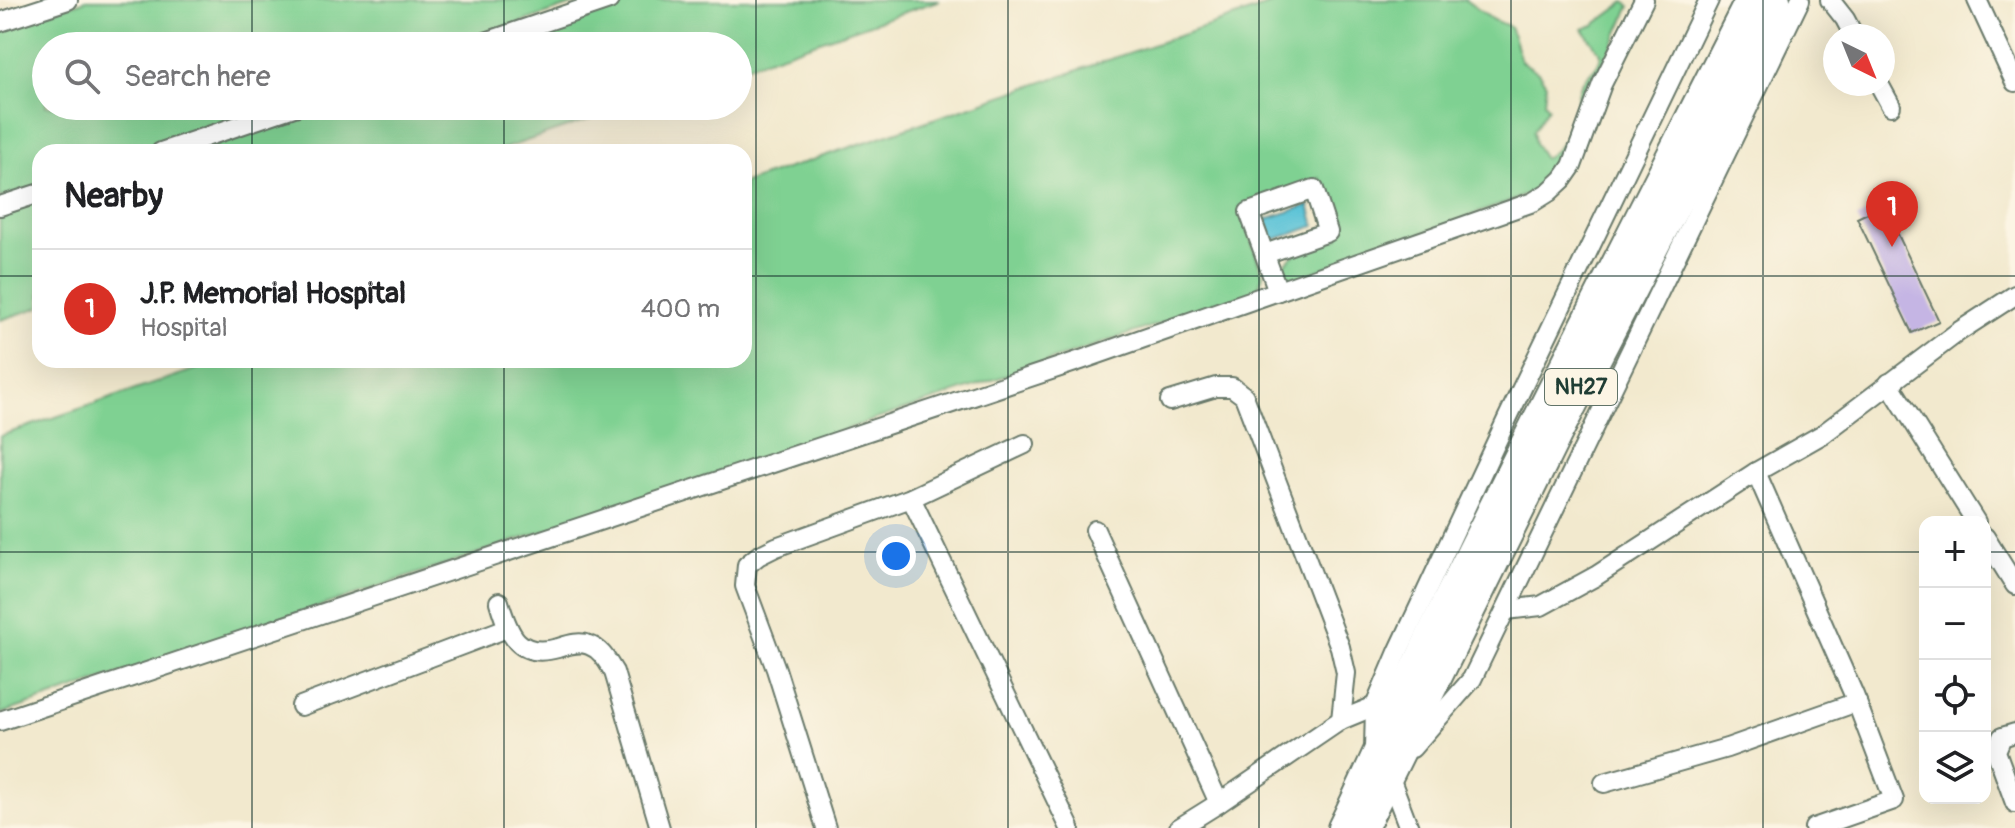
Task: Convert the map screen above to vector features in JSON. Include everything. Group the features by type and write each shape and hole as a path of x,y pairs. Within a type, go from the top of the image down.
{"highway":[{"name":"NH27","path":"1363,828 1382,769 1447,601 1750,0"},
{"name":"NH27","path":"1342,828 1382,769 1681,195 1776,0"}],"street":[{"path":"0,22 68,0"},
{"path":"515,32 609,0"},
{"path":"0,721 1081,360 1512,211 1549,192 1572,166 1602,84 1644,0"},
{"path":"1409,828 1382,769 1375,706 1502,431 1709,0"},
{"path":"1382,769 1472,679 1800,0"},
{"path":"1830,0 1848,24"},
{"path":"1977,0 2015,82"},
{"path":"1886,96 1891,106"},
{"path":"185,144 256,120"},
{"path":"0,206 32,196"},
{"path":"1265,254 1278,291"},
{"path":"1506,610 1541,606 1596,576 1756,472 1823,434 1958,332 2015,295"},
{"path":"1889,383 1972,516"},
{"path":"1170,401 1216,387 1232,387 1244,396 1340,647 1346,673 1341,720"},
{"path":"826,828 776,669 745,586 747,565 776,547 911,498 1025,444"},
{"path":"1756,472 1857,702 1894,800 1814,828"},
{"path":"911,498 1070,828"},
{"path":"1095,530 1219,803"},
{"path":"1991,547 2015,585"},
{"path":"499,602 507,628 516,641 527,649 547,651 573,643 589,645 603,654 614,672 660,828"},
{"path":"301,706 507,628"},
{"path":"1604,783 1727,748 1857,702"},
{"path":"1179,828 1341,720 1375,706"},
{"path":"2015,733 2002,737 1996,751 2015,803"}],"green space":[{"path":"86,0 587,0 492,32 32,32 32,120 232,120 161,144 32,144 32,188 0,198 0,29"},
{"path":"630,0 940,0 752,64 752,32 535,32"},
{"path":"1285,0 1465,0 1493,20 1507,25 1521,61 1538,72 1546,84 1544,102 1548,107 1533,131 1535,144 1544,158 1567,136 1575,117 1581,85 1600,59 1601,54 1583,29 1594,25 1625,2 1630,6 1593,88 1569,156 1546,184 1517,199 1294,279 1288,278 1282,269 1292,257 1339,237 1320,178 1240,207 1263,275 1258,288 1251,293 0,714 0,436 200,368 752,368 752,180"},
{"path":"275,120 588,120 517,144 204,144"},
{"path":"32,202 32,310 0,320 0,213"}],"water":[{"path":"1309,205 1315,226 1273,240 1266,219"}],"building":[{"path":"1884,205 1939,321 1912,333 1857,218"}],"place":[{"name":"J.P. Memorial Hospital","path":"1892,247"}]}
